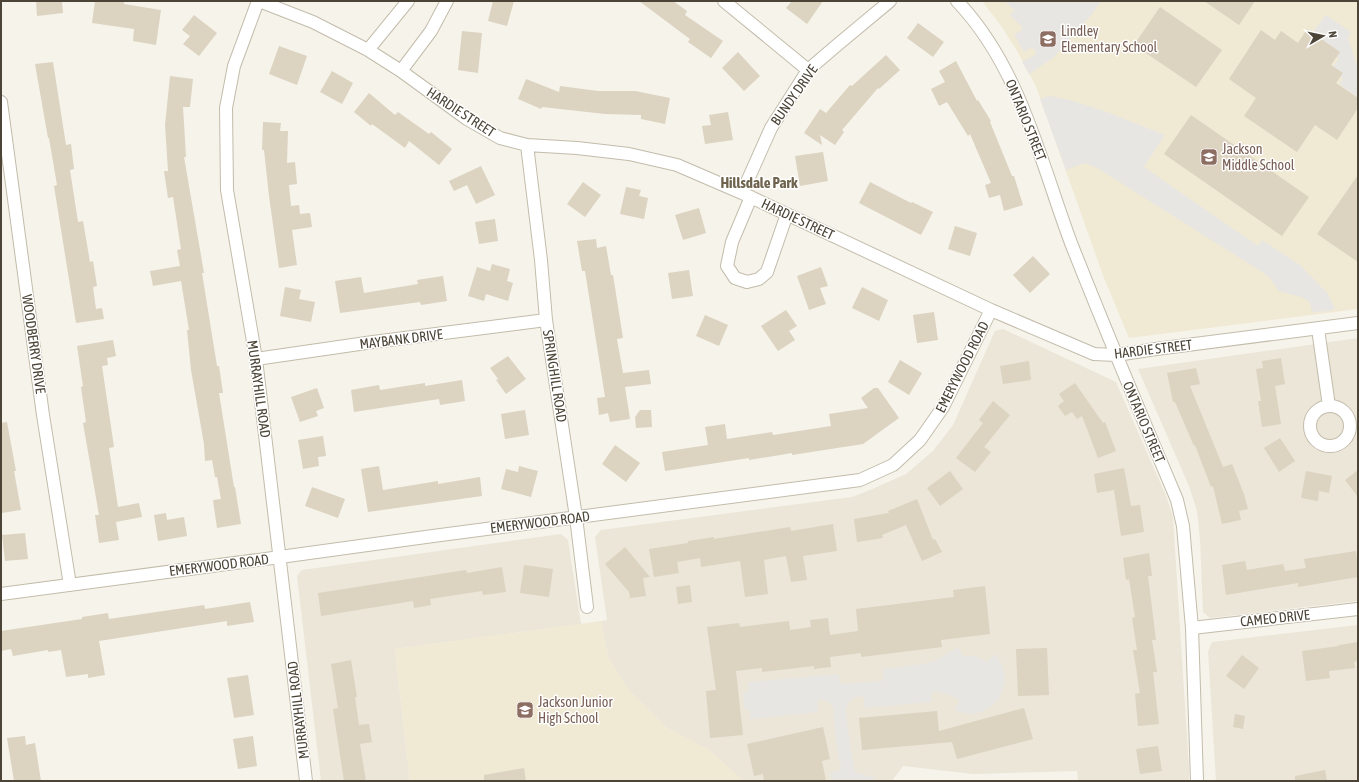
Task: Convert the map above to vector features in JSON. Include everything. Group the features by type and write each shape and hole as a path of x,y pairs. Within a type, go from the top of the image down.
{"street":[{"name":"HARDIE STREET","path":"259,1 313,22 368,50 401,71 474,123 500,138 526,145 577,148 629,154 677,165 747,195 991,310 1094,354 1116,355 1358,323"},
{"name":"MURRAYHILL ROAD","path":"259,1 234,66 226,108 227,190 256,359 306,781"},
{"path":"368,50 408,1"},
{"path":"401,71 431,31 447,1"},
{"path":"724,1 808,70"},
{"name":"BUNDY DRIVE","path":"787,214 767,272 759,279 747,282 735,278 727,266 732,242 771,128 808,70 890,1"},
{"name":"ONTARIO STREET","path":"957,1 970,16 992,47 1009,77 1032,134 1071,242 1116,355 1177,500 1183,526 1192,628 1197,781"},
{"name":"WOODBERRY DRIVE","path":"1,102 44,415 70,585"},
{"name":"SPRINGHILL ROAD","path":"526,145 541,260 546,320 576,517 587,607"},
{"name":"EMERYWOOD ROAD","path":"1,594 860,480 893,465 920,440 943,407 991,310"},
{"name":"MAYBANK DRIVE","path":"256,359 373,342 546,320"},
{"path":"1318,329 1329,406"},
{"name":"CAMEO DRIVE","path":"1192,628 1358,609"}],"shaded area":[{"name":"Jackson Middle School","path":"982,1 1358,1 1358,309 1129,338 1104,278 1035,84 1002,27"},
{"name":"Lindley Elementary School","path":"1004,1 1101,1 1093,13 1053,58 1029,74 1022,62 1035,55 1036,52 1031,48 1024,52 1014,35 1022,30 1022,27 1010,15 1014,10"},
{"path":"1326,15 1351,32 1348,38 1358,68 1358,98 1339,84 1343,79 1331,70 1339,58 1309,37"},
{"path":"1050,96 1070,100 1107,112 1165,135 1144,167 1258,246 1262,240 1300,265 1327,293 1335,308 1330,311 1312,312 1310,303 1304,298 1279,291 1269,277 1262,272 1097,168 1085,163 1066,170 1040,99"},
{"path":"1003,329 1116,382 1167,498 1173,517 1189,781 1078,781 1077,771 973,774 903,766 892,781 743,781 709,750 667,728 630,692 608,657 601,621 607,620 595,537 601,530 852,497 906,474 933,451 953,425 995,331"},
{"path":"1358,338 1358,601 1210,618 1203,612 1200,540 1197,511 1189,486 1138,369"},
{"path":"561,534 568,540 581,624 395,649 410,781 321,781 297,576 302,570"},
{"name":"Jackson Junior High School","path":"601,621 608,657 630,692 667,728 709,750 743,781 410,781 395,649"},
{"path":"1358,625 1358,781 1216,781 1208,651 1212,642"},
{"path":"958,647 963,656 975,656 985,661 988,661 994,654 1003,667 1005,679 998,700 981,712 972,714 955,710 959,701 958,699 934,691 932,693 931,702 865,708 864,699 862,696 855,697 848,703 846,710 850,747 855,772 875,778 874,781 832,781 830,773 840,770 841,768 837,748 833,707 830,703 824,700 819,700 817,703 818,712 751,719 750,711 744,708 743,693 747,692 748,690 748,682 839,674 840,684 882,681 884,679 882,669 924,664 937,660"}],"building":[{"path":"36,1 62,1 63,13 37,16"},
{"path":"95,1 119,1 124,2 124,4 161,10 156,45 133,41 134,29 92,23"},
{"path":"493,1 514,1 507,26 488,21"},
{"path":"639,1 673,1 687,11 685,15 723,41 711,58 688,42 690,39"},
{"path":"792,1 823,1 807,24 786,8"},
{"path":"1204,1 1255,1 1239,25"},
{"path":"1160,7 1222,50 1196,87 1134,45"},
{"path":"194,15 217,33 199,56 183,44 190,36 182,30"},
{"path":"918,23 944,42 933,57 907,38"},
{"path":"1307,29 1340,52 1331,65 1343,73 1336,83 1358,98 1358,108 1337,140 1315,125 1297,152 1244,116 1256,98 1229,79 1261,30 1275,40 1281,31 1298,43"},
{"path":"462,31 482,33 478,73 458,70"},
{"path":"279,46 307,56 297,85 269,74"},
{"path":"738,52 760,76 744,91 722,68"},
{"path":"886,55 900,70 879,89 878,88 842,130 844,132 835,145 820,135 822,145 804,133 820,109 826,113 850,85 852,86"},
{"path":"956,61 977,101 978,100 991,121 990,122 1012,176 1014,176 1023,205 1004,211 1000,195 989,198 985,185 991,183 970,134 968,136 947,102 939,106 931,89 945,82 939,71"},
{"path":"53,62 66,145 71,144 74,169 70,170 78,222 83,221 90,262 93,261 97,286 93,287 96,309 102,308 104,319 76,323 54,186 57,185 35,64"},
{"path":"332,71 353,83 342,104 320,92"},
{"path":"170,76 193,79 190,107 183,107 186,157 184,157 204,273 202,273 217,366 219,366 223,393 219,393 241,524 217,528 213,500 221,499 212,460 205,461 204,444 191,370 187,330 189,330 181,281 153,286 150,271 180,266 177,250 181,249 173,197 168,198 164,171 168,171 165,125"},
{"path":"526,79 559,92 560,86 598,91 635,91 670,98 665,124 641,119 641,115 605,114 542,107 541,109 518,99"},
{"path":"369,93 395,115 398,112 429,134 431,132 452,149 439,165 409,141 405,148 372,124 371,126 354,112"},
{"path":"728,112 733,140 705,144 702,126 711,125 709,115"},
{"path":"1191,115 1309,197 1282,236 1164,154"},
{"path":"263,122 281,123 280,131 288,131 287,163 295,162 297,184 289,185 291,206 299,205 300,214 310,213 312,227 292,230 297,265 279,268 264,150 262,150"},
{"path":"823,152 828,181 800,186 795,156"},
{"path":"481,166 495,195 476,204 467,185 454,191 449,181"},
{"path":"1358,175 1358,262 1317,234"},
{"path":"583,182 601,195 585,217 567,204"},
{"path":"870,182 911,203 912,202 933,212 921,235 859,203"},
{"path":"626,187 641,190 639,196 648,198 644,219 620,214"},
{"path":"699,208 706,233 683,240 675,215"},
{"path":"495,219 498,241 479,244 475,222"},
{"path":"955,226 977,233 970,256 948,249"},
{"path":"596,239 597,248 606,246 611,275 613,275 623,338 617,339 623,373 649,370 651,384 625,387 630,419 610,422 608,413 599,415 597,398 605,397 585,271 582,271 577,241"},
{"path":"1033,256 1050,274 1030,293 1013,275"},
{"path":"492,264 510,269 507,281 513,283 508,301 486,294 484,301 468,296 477,267 490,271"},
{"path":"821,267 828,286 820,288 826,304 809,310 797,276"},
{"path":"689,270 693,296 672,299 668,273"},
{"path":"443,276 447,301 421,305 420,302 340,313 335,281 361,277 364,293 418,284 417,280"},
{"path":"285,287 301,290 299,299 315,302 311,322 280,316"},
{"path":"862,287 888,300 879,321 852,308"},
{"path":"786,310 797,326 789,331 795,340 778,351 761,326"},
{"path":"934,312 938,340 917,343 913,315"},
{"path":"705,315 728,325 719,346 696,336"},
{"path":"113,340 116,356 107,358 108,365 102,366 114,447 109,448 118,507 139,503 142,517 116,522 119,540 99,543 95,515 99,515 83,423 86,422 81,387 83,386 77,346"},
{"path":"508,356 526,379 506,394 490,368"},
{"path":"1281,358 1285,384 1275,386 1281,424 1262,427 1258,401 1261,401 1256,369 1263,368 1262,361"},
{"path":"900,360 922,373 909,395 888,382"},
{"path":"1029,361 1031,380 1003,384 1000,366"},
{"path":"1196,368 1200,384 1190,386 1223,467 1232,464 1244,494 1248,509 1239,511 1241,520 1222,524 1213,486 1211,487 1195,445 1194,446 1175,402 1173,402 1167,373"},
{"path":"462,380 465,401 440,405 439,399 354,412 351,390 379,385 380,390 425,383 425,386"},
{"path":"1075,383 1103,423 1105,422 1116,451 1098,458 1082,416 1077,419 1072,412 1065,416 1058,406 1064,401 1059,394"},
{"path":"317,388 324,408 316,411 318,416 300,422 291,397"},
{"path":"874,388 878,388 899,418 863,444 792,455 792,453 749,460 749,458 665,471 662,452 708,445 705,427 725,424 727,439 772,432 773,435 831,426 829,414 868,408 861,398"},
{"path":"993,401 1010,415 984,447 991,452 975,472 956,458 983,423 979,420"},
{"path":"525,410 529,435 505,439 501,414"},
{"path":"640,410 651,410 652,427 636,428 635,417"},
{"path":"7,422 21,510 2,513 1,423"},
{"path":"323,436 326,456 318,457 319,466 303,469 298,440"},
{"path":"1280,438 1295,461 1279,472 1264,448"},
{"path":"615,445 640,463 626,482 602,464"},
{"path":"379,466 383,490 438,481 438,484 480,477 482,496 368,512 361,469"},
{"path":"519,466 538,471 531,497 501,489 506,469 518,472"},
{"path":"1124,468 1131,506 1140,505 1144,532 1121,536 1114,490 1097,493 1094,474"},
{"path":"1358,470 1358,497 1345,480"},
{"path":"950,471 963,489 940,506 927,488"},
{"path":"1306,471 1332,476 1329,493 1319,491 1318,501 1301,498"},
{"path":"312,487 345,499 338,518 305,506"},
{"path":"917,499 933,540 935,539 942,552 922,561 906,525 882,535 883,538 857,542 854,519 889,513 888,511"},
{"path":"166,513 167,520 184,517 187,536 158,541 154,515"},
{"path":"833,524 837,551 803,556 807,580 791,582 786,556 764,560 768,594 745,597 740,561 701,567 700,558 677,562 679,573 654,577 649,549 714,537 714,539 790,527 791,531"},
{"path":"25,533 28,559 5,561 2,535"},
{"path":"625,547 650,577 643,578 646,596 630,598 629,592 605,564"},
{"path":"1356,551 1358,577 1298,587 1298,583 1226,595 1222,565 1245,561 1247,570 1283,564 1285,571 1306,568 1304,559"},
{"path":"1149,553 1152,576 1148,576 1156,640 1152,640 1157,672 1153,672 1159,724 1138,726 1135,694 1140,693 1133,650 1137,650 1132,618 1135,617 1129,579 1126,580 1123,558"},
{"path":"524,565 553,569 549,597 520,593"},
{"path":"502,567 506,592 483,595 482,591 430,599 431,605 414,608 413,601 321,616 318,593 466,570 467,573"},
{"path":"690,585 692,602 678,604 676,587"},
{"path":"985,586 990,634 941,640 942,647 861,657 861,653 830,657 831,667 814,669 814,666 762,672 762,668 736,671 743,735 710,738 706,691 716,690 707,627 739,623 740,627 789,621 790,630 811,627 810,620 828,618 830,635 858,631 856,609 954,597 953,590"},
{"path":"250,602 254,622 227,626 227,621 99,641 105,675 88,678 88,674 66,677 61,650 48,652 48,650 13,656 11,649 1,651 1,631 82,619 82,617 108,613 109,619 204,605 205,609"},
{"path":"1358,642 1358,661 1354,662 1355,668 1329,671 1330,678 1306,681 1302,651"},
{"path":"1047,648 1049,695 1018,696 1016,649"},
{"path":"1242,655 1259,668 1244,689 1226,676"},
{"path":"351,660 357,697 355,697 359,725 369,724 372,742 360,744 366,781 344,781 333,709 338,708 331,664"},
{"path":"248,675 254,715 234,718 227,678"},
{"path":"1024,708 1033,739 957,759 952,742 862,750 859,718 937,711 939,731"},
{"path":"1235,714 1245,716 1243,729 1233,727"},
{"path":"823,727 830,759 822,761 826,781 764,781 763,774 754,776 747,744"},
{"path":"25,736 26,745 35,743 41,781 14,781 7,738"},
{"path":"253,736 257,766 238,769 233,739"},
{"path":"1158,746 1162,771 1140,774 1136,749"},
{"path":"524,768 526,781 484,781 484,775"},
{"path":"1325,770 1327,781 1295,781 1295,776"}],"place":[{"name":"Lindley Elementary School","path":"1048,39"},
{"name":"Jackson Middle School","path":"1209,157"},
{"name":"Jackson Junior High School","path":"525,710"}],"district":[{"name":"Hillsdale Park","path":"759,182"}]}
